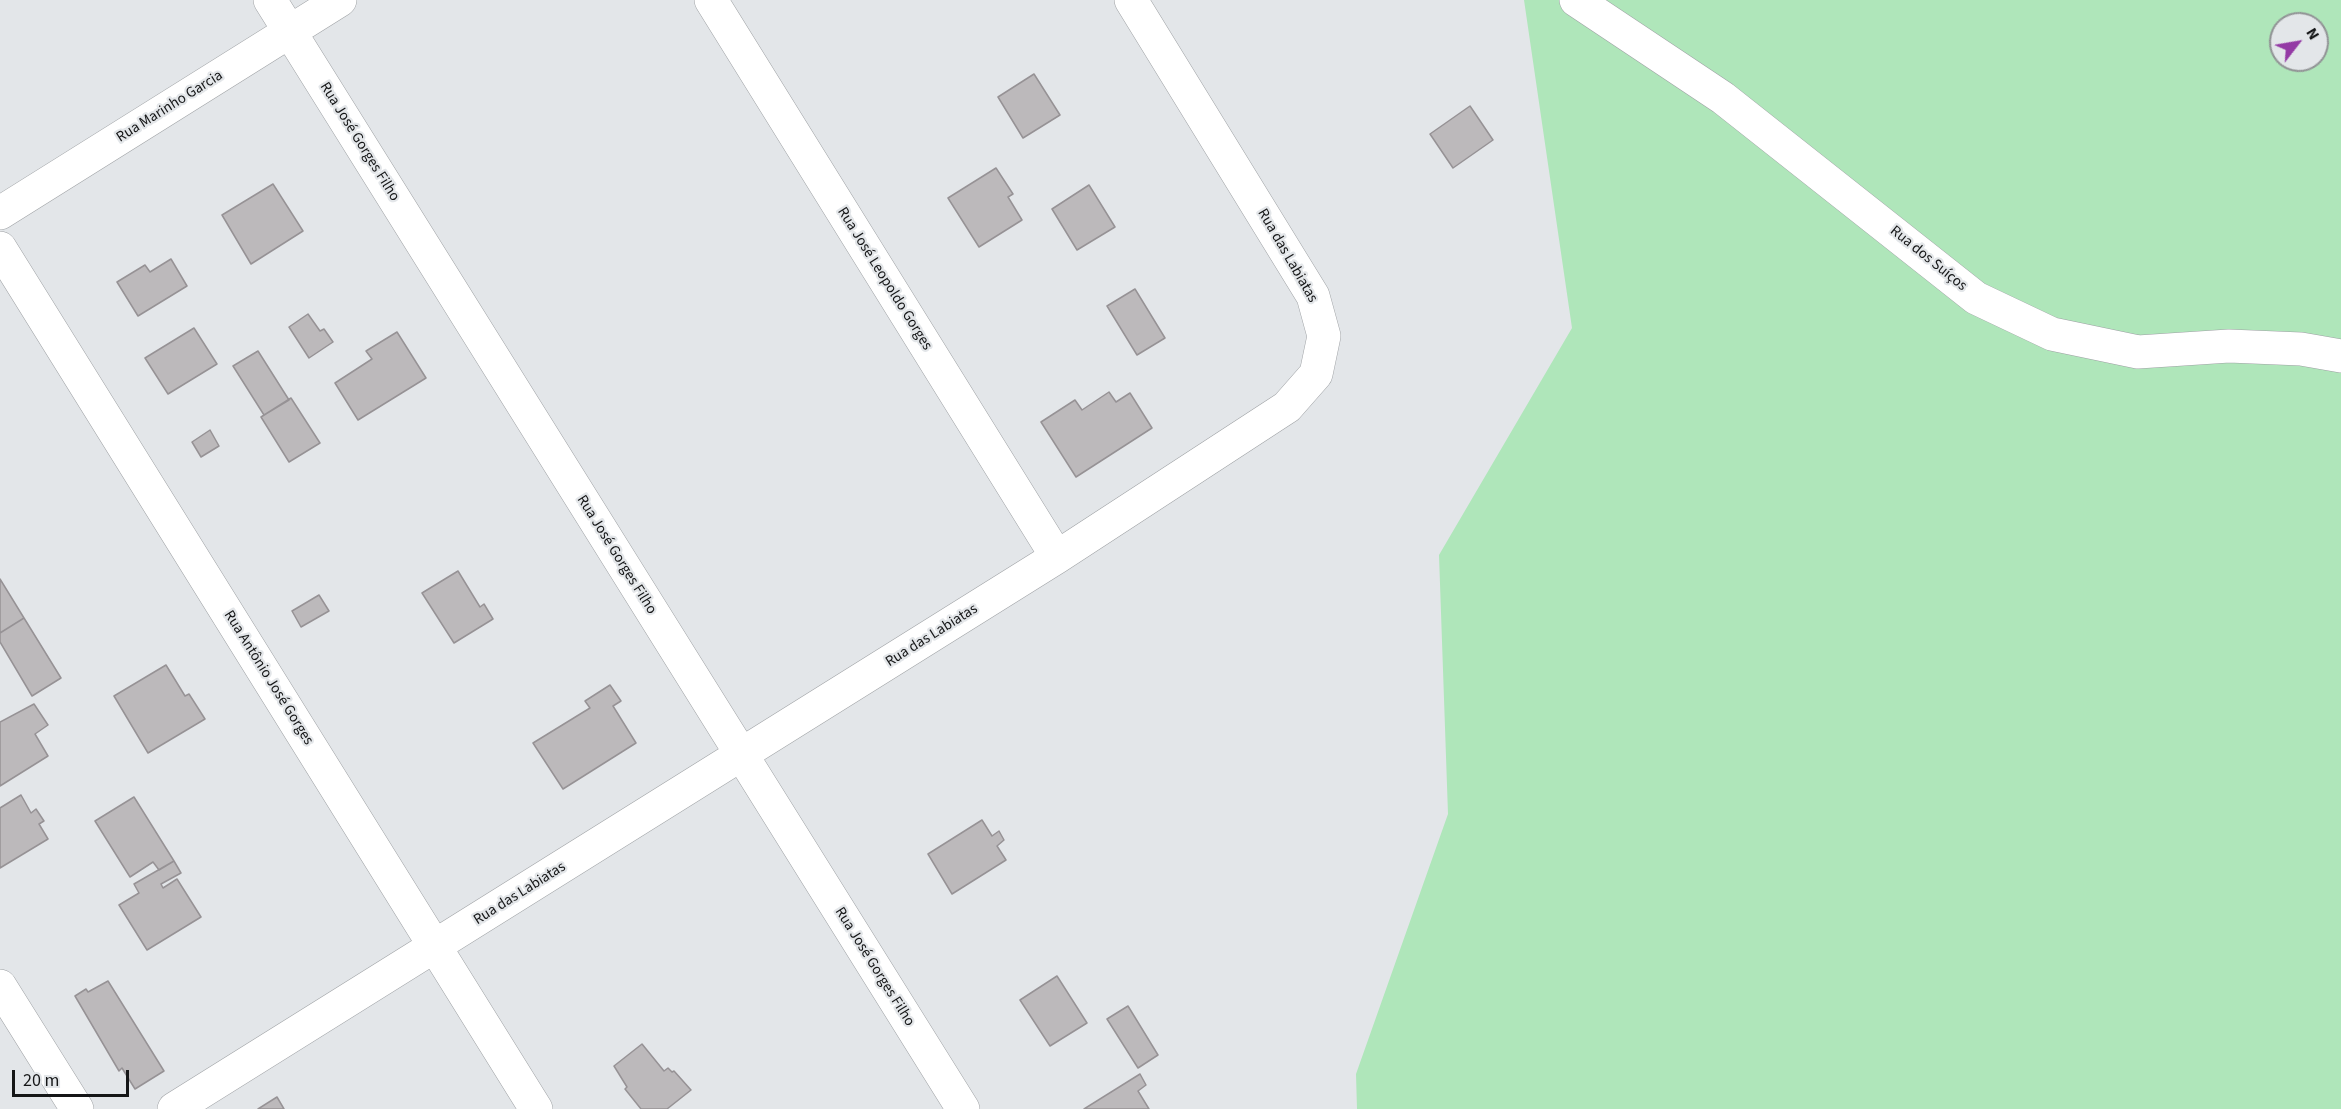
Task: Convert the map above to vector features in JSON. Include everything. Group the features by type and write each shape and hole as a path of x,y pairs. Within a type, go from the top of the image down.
{"street":[{"name":"Rua José Gorges Filho","path":"270,0 963,1109"},
{"name":"Rua Marinho Garcia","path":"0,213 340,0"},
{"name":"Rua José Leopoldo Gorges","path":"711,0 1057,557"},
{"name":"Rua das Labiatas","path":"174,1109 1057,557 1287,407 1316,374 1324,336 1313,296 1131,0"},
{"name":"Rua dos Suíços","path":"1575,0 1723,98 1976,298 2052,334 2138,352 2229,346 2301,349 2341,356"},
{"name":"Rua Antônio José Gorges","path":"0,248 536,1109"},
{"path":"0,986 77,1109"}],"green space":[{"path":"1524,0 2341,0 2341,1109 1357,1109 1356,1074 1448,814 1439,555 1572,328"}],"building":[{"path":"1034,74 1060,115 1023,138 998,97"},
{"path":"1470,106 1493,140 1453,168 1430,134"},
{"path":"996,168 1013,194 1008,197 1022,220 979,247 948,198"},
{"path":"273,184 303,231 251,264 222,215"},
{"path":"1089,185 1115,227 1077,250 1052,209"},
{"path":"171,259 187,286 138,316 117,282 145,265 150,272"},
{"path":"1135,289 1165,338 1137,355 1107,306"},
{"path":"308,314 320,331 324,329 333,342 309,358 289,327"},
{"path":"194,328 217,364 168,394 145,358"},
{"path":"397,332 426,378 358,420 335,383 372,359 366,351"},
{"path":"258,351 289,400 264,415 233,366"},
{"path":"1109,392 1116,402 1130,393 1152,428 1076,477 1041,422 1075,400 1082,410"},
{"path":"291,398 320,443 289,462 261,417"},
{"path":"210,430 219,446 201,457 192,442"},
{"path":"458,571 480,607 484,604 493,619 454,643 422,593"},
{"path":"0,579 24,618 0,633"},
{"path":"319,595 329,611 301,627 292,611"},
{"path":"24,618 61,678 32,696 0,642 0,633"},
{"path":"166,665 185,696 189,694 205,719 148,753 114,696"},
{"path":"610,685 621,701 613,706 636,743 563,789 533,743 590,708 585,701"},
{"path":"34,704 48,725 35,734 48,756 0,786 0,722"},
{"path":"21,795 31,813 36,809 44,821 39,824 48,839 0,868 0,808"},
{"path":"134,797 174,861 159,870 153,862 130,877 95,821"},
{"path":"982,820 992,836 999,831 1004,840 997,846 1006,860 952,894 928,854"},
{"path":"174,861 181,873 161,884 163,888 177,879 201,917 147,950 119,905 139,893 134,884"},
{"path":"1057,976 1087,1023 1050,1046 1020,1000"},
{"path":"108,981 164,1071 135,1089 122,1068 119,1071 75,996 86,989 88,992"},
{"path":"1128,1006 1158,1055 1138,1068 1107,1019"},
{"path":"642,1044 664,1071 668,1068 674,1071 691,1090 667,1109 641,1109 625,1089 627,1087 614,1066"},
{"path":"1140,1074 1146,1085 1138,1091 1149,1109 1084,1109"},
{"path":"277,1097 284,1109 258,1109"}]}
